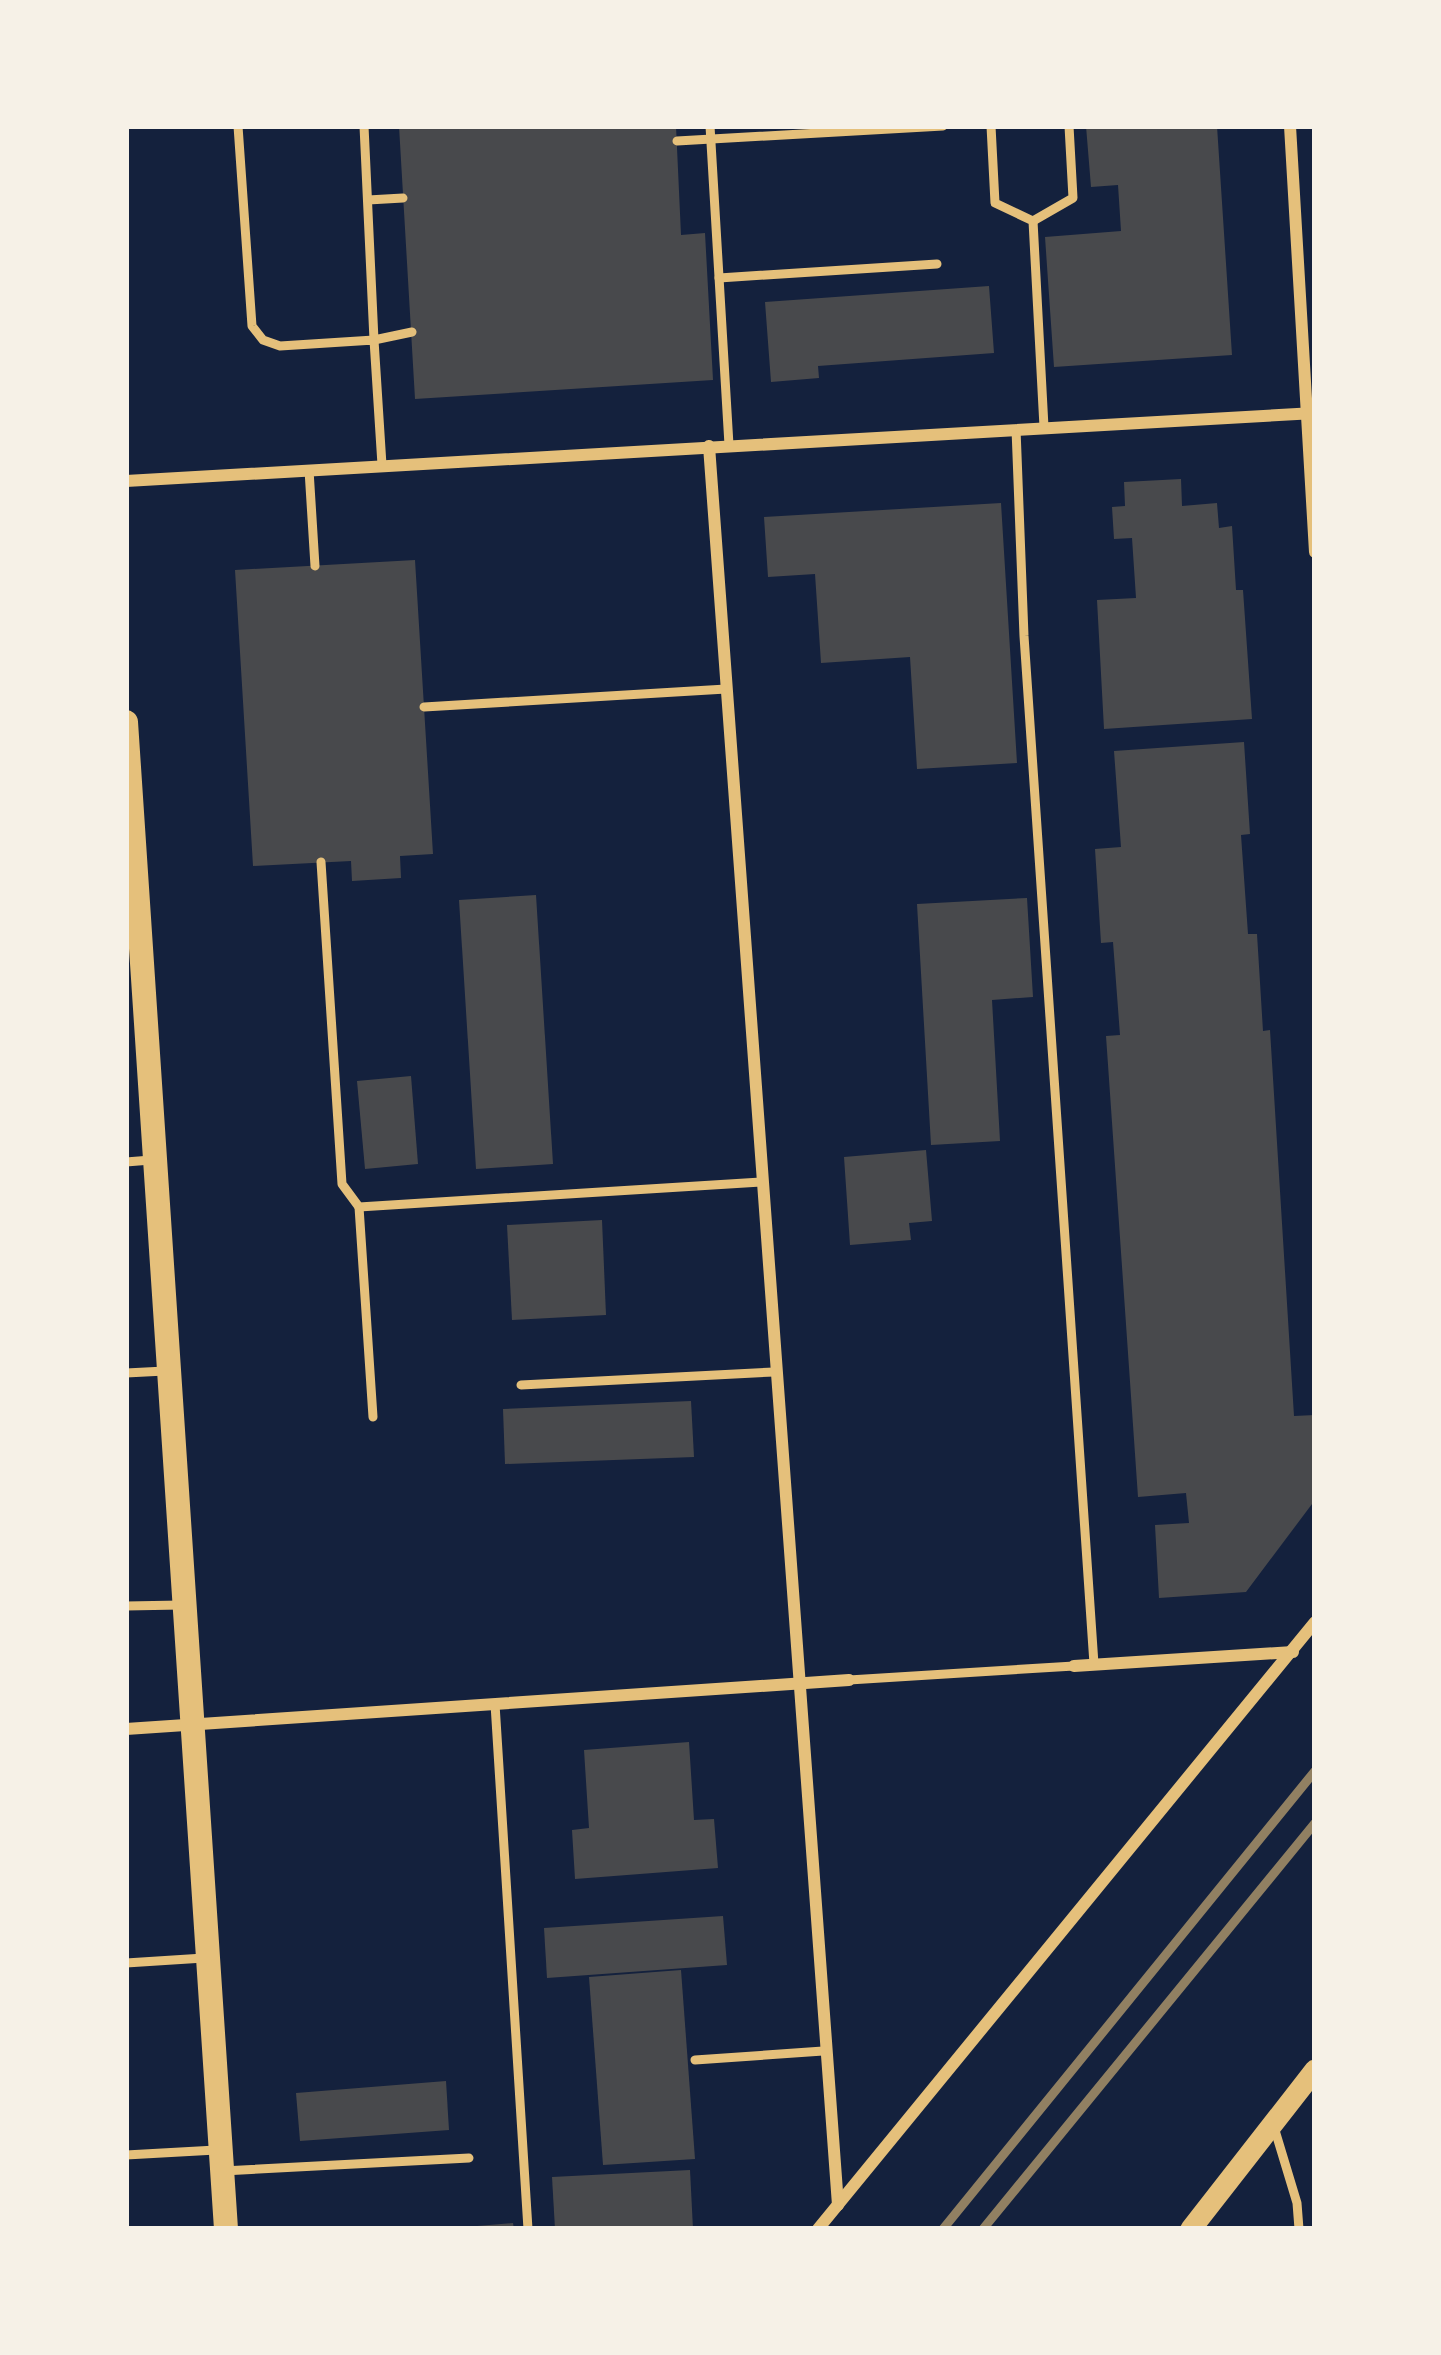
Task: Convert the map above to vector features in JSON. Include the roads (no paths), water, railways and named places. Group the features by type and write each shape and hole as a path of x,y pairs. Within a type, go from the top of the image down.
{"main road":[{"path":"126,722 226,2229"}],"street":[{"path":"1290,126 1315,552"},
{"path":"126,481 1310,413"},
{"path":"709,446 796,1684 838,2205"},
{"path":"818,2229 1315,1622"},
{"path":"1074,1666 1293,1652"},
{"path":"126,1729 849,1681"},
{"path":"1191,2229 1315,2069"}],"lane":[{"path":"238,126 252,326 263,340 280,346 374,340 412,332"},
{"path":"364,126 382,465"},
{"path":"710,126 729,445"},
{"path":"677,141 940,126"},
{"path":"991,126 994,203 1033,221"},
{"path":"1033,221 1073,198 1069,126"},
{"path":"368,200 404,198"},
{"path":"1033,221 1044,428"},
{"path":"719,278 937,264"},
{"path":"1016,429 1024,636 1094,1664"},
{"path":"309,470 314,566"},
{"path":"424,707 726,689"},
{"path":"321,862 342,1184 359,1207 373,1417"},
{"path":"126,1162 156,1160"},
{"path":"359,1207 761,1182"},
{"path":"126,1373 170,1370"},
{"path":"521,1385 774,1372"},
{"path":"126,1606 186,1604"},
{"path":"849,1681 1074,1666"},
{"path":"495,1704 528,2229"},
{"path":"126,1963 209,1958"},
{"path":"694,2060 823,2051"},
{"path":"1272,2122 1297,2203 1299,2229"},
{"path":"126,2155 222,2161 469,2158"}],"railway":[{"path":"943,2229 1315,1771"},
{"path":"983,2229 1315,1823"}]}
